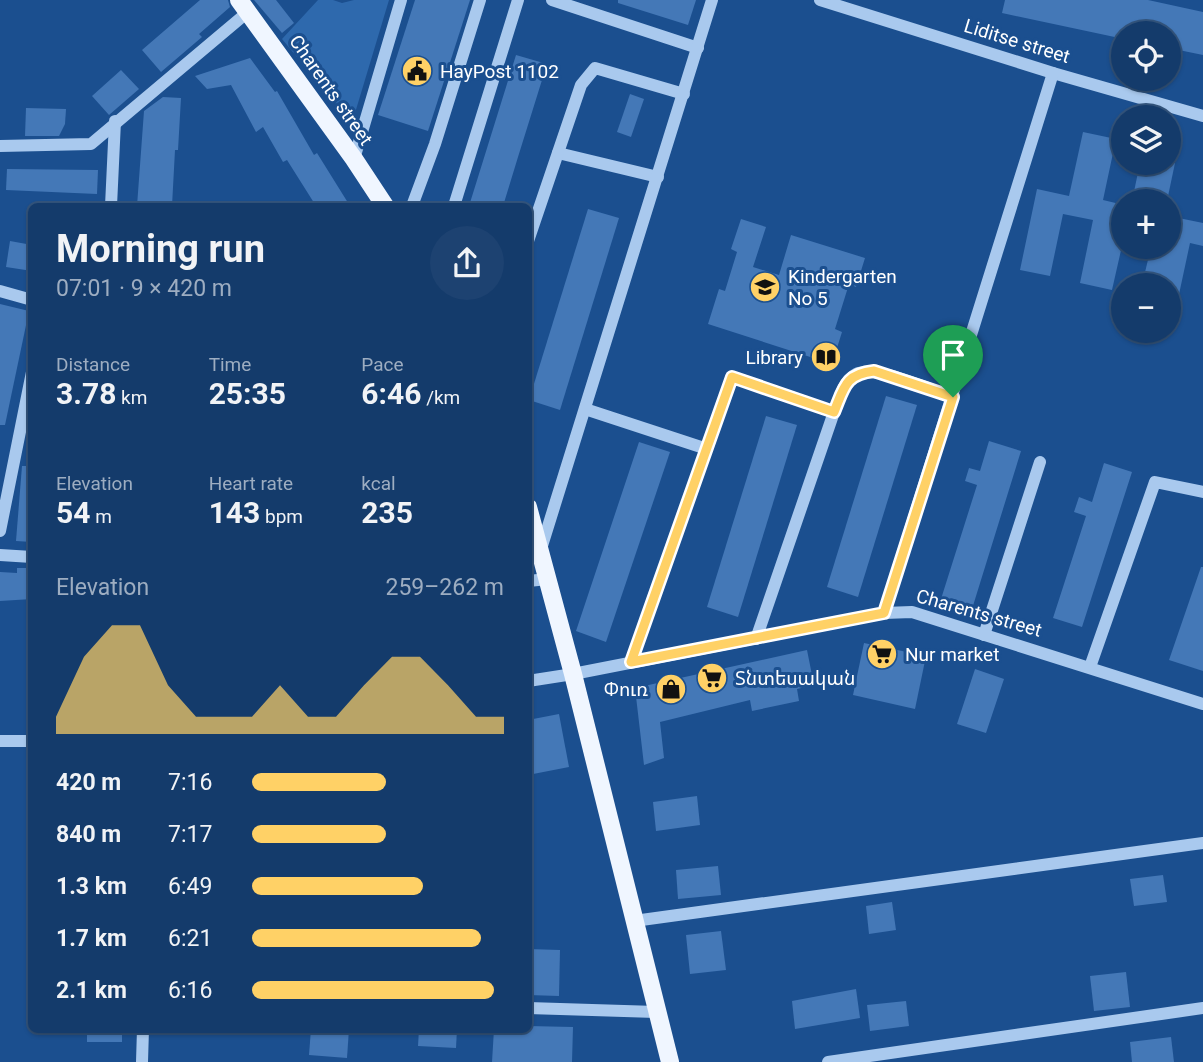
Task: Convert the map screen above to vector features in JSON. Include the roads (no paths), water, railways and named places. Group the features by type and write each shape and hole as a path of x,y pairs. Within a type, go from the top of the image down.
{"main road":[{"name":"Charents street","path":"244,6 383,203"},
{"path":"532,520 670,1062"}],"street":[{"path":"354,159 401,0"},
{"path":"413,203 435,144 480,0"},
{"path":"455,203 518,0"},
{"path":"552,0 698,48"},
{"path":"541,549 712,0"},
{"name":"Liditse street","path":"820,0 1053,73 1203,116"},
{"path":"0,146 91,144 244,6"},
{"path":"532,229 580,85 595,68 684,94"},
{"path":"884,613 1053,73"},
{"path":"111,203 115,121"},
{"path":"558,153 658,177"},
{"path":"0,291 28,299"},
{"path":"756,639 846,383 857,373 874,371 953,397"},
{"path":"631,662 732,377 834,412"},
{"path":"0,531 28,392"},
{"path":"585,409 707,449"},
{"path":"984,635 1040,462"},
{"path":"1090,667 1155,482 1203,492"},
{"path":"0,555 28,557"},
{"path":"532,581 548,579"},
{"name":"Charents street","path":"532,680 884,613 912,612 1203,704"},
{"path":"0,741 28,741"},
{"path":"634,921 1203,843"},
{"path":"532,1008 656,1012"},
{"path":"828,1062 1203,1008"},
{"path":"142,1062 143,1033"}],"place":[{"name":"HayPost 1102","path":"417,71"},
{"name":"Kindergarten No 5","path":"765,287"},
{"name":"Library","path":"826,357"},
{"name":"Nur market","path":"882,654"},
{"name":"Տնտեսական","path":"712,678"},
{"name":"Փուռ","path":"671,689"}]}
